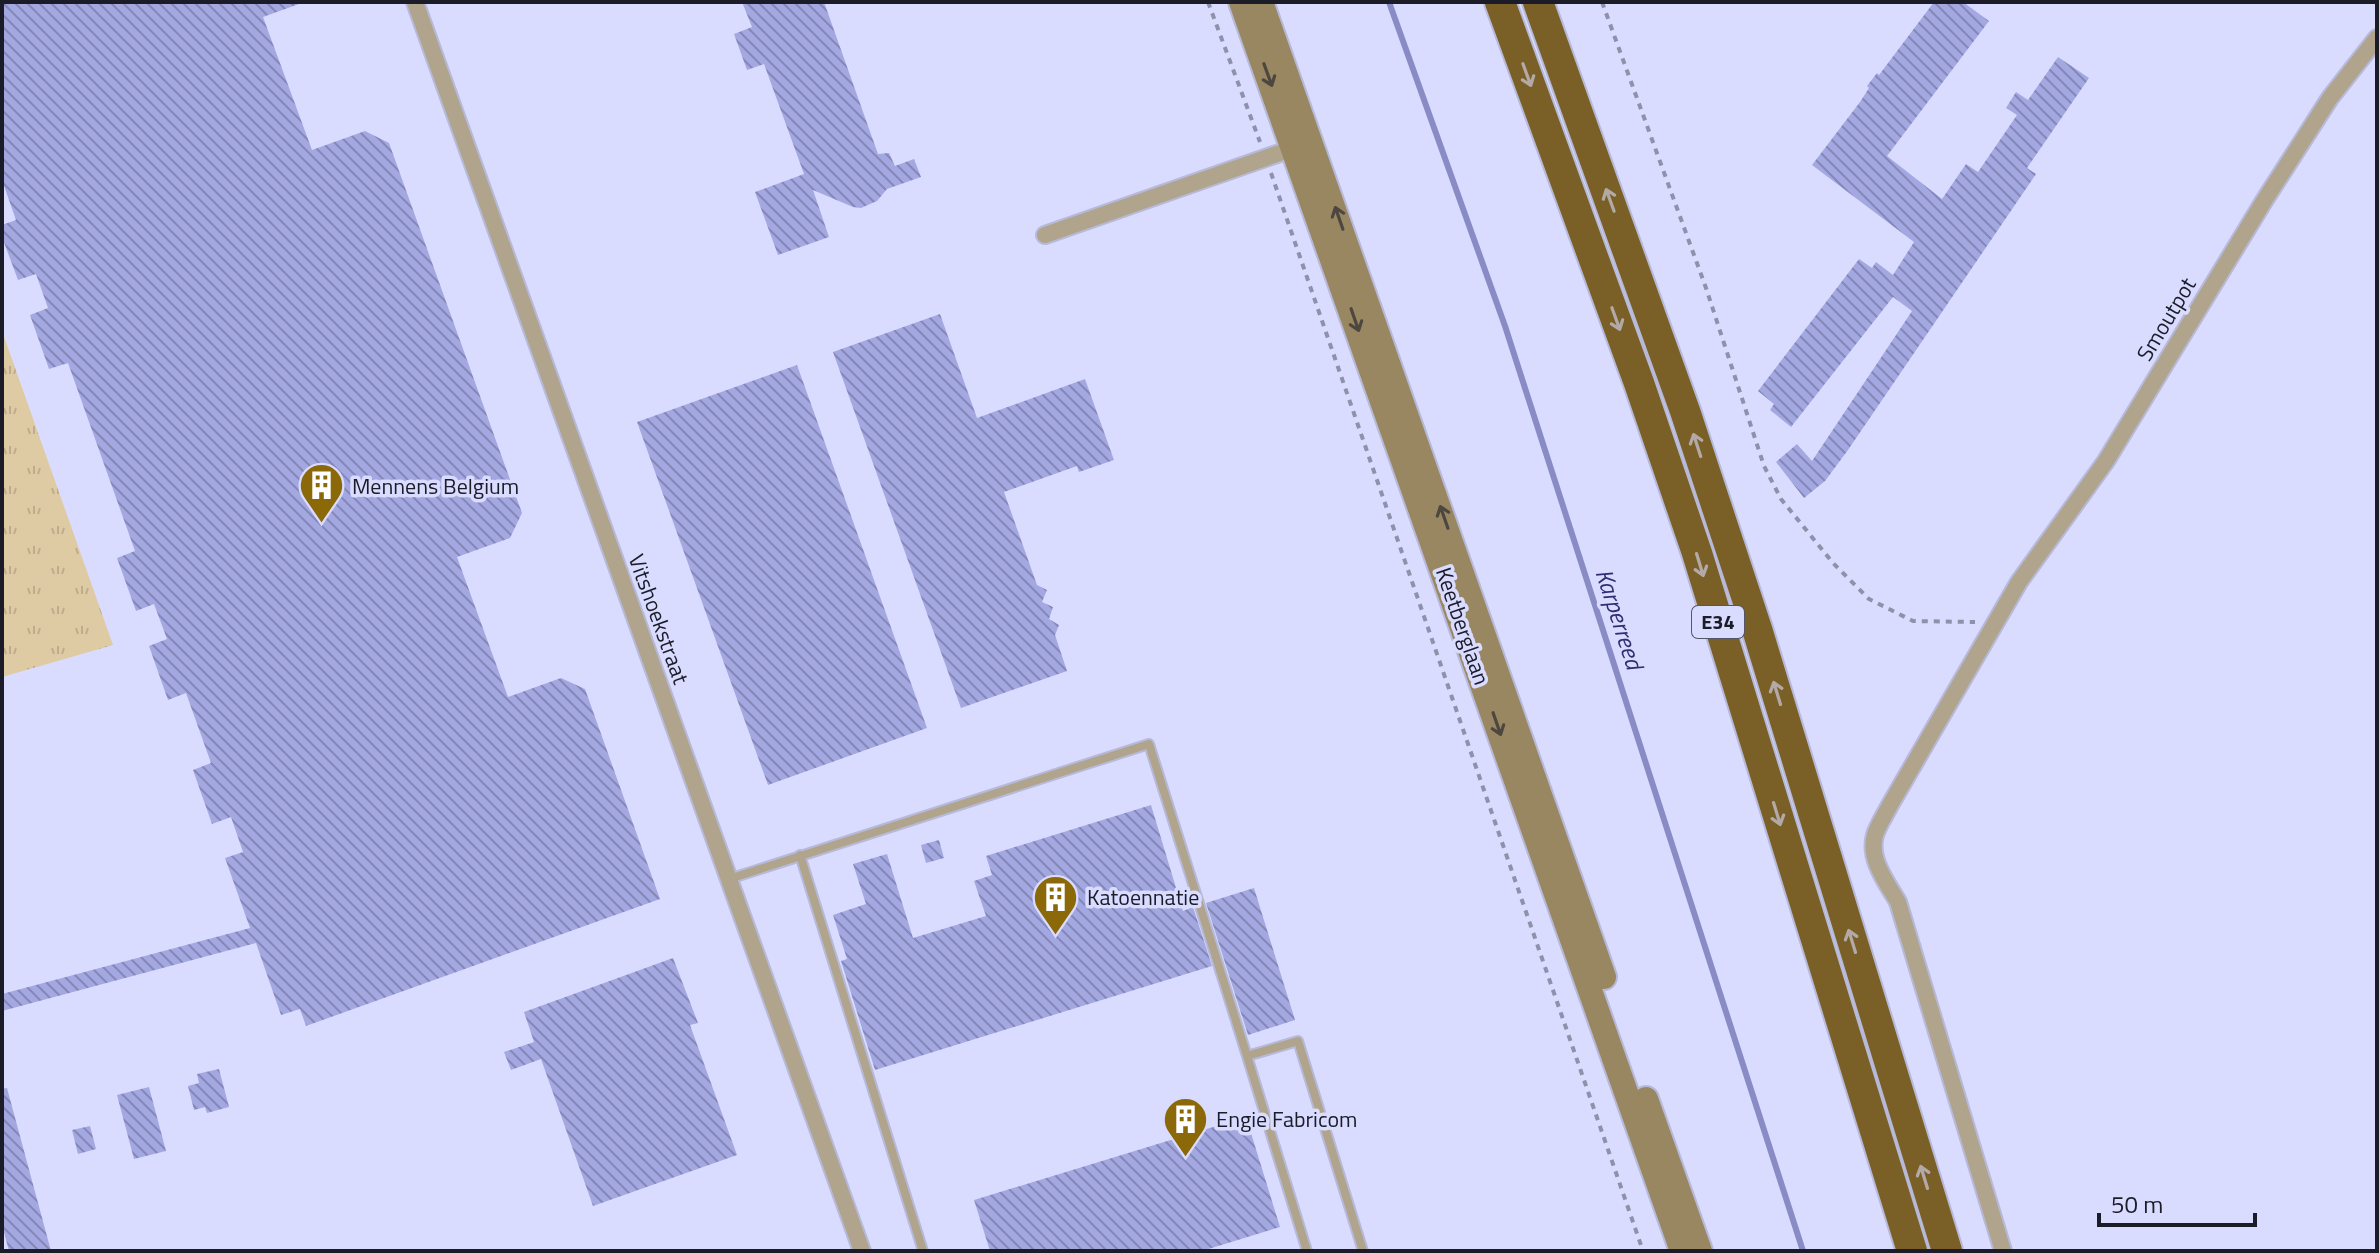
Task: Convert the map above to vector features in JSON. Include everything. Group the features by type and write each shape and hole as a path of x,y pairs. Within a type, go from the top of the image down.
{"highway":[{"name":"E34","path":"1500,2 1629,354 1697,553 1912,1251"},
{"name":"E34","path":"1538,2 1685,411 1757,629 1947,1251"}],"main road":[{"name":"Keetberglaan","path":"1241,2 1682,1251"},
{"name":"Keetberglaan","path":"1261,2 1700,1251"}],"street":[{"name":"Vitshoekstraat","path":"415,2 862,1251"},
{"name":"Smoutpot","path":"2003,1251 1898,902 1874,855 1874,836 1993,623 2106,461 2330,98 2377,38"},
{"path":"1045,235 1294,148"}],"lane":[{"path":"728,879 1149,744 1307,1251"},
{"path":"800,855 923,1251"},
{"path":"1247,1056 1298,1041 1363,1251"}],"path":[{"path":"1208,2 1265,158 1643,1251"},
{"path":"1602,2 1706,288 1764,466 1781,499 1833,563 1869,599 1913,621 1993,623"}],"green space":[{"path":"2,331 113,645 2,677"}],"building":[{"name":"Mennens Belgium","path":"2,2 299,2 263,17 312,150 365,131 389,143 522,513 510,538 457,557 508,697 561,678 585,689 660,899 306,1026 300,1009 281,1015 256,943 2,1011 2,994 250,928 225,858 243,852 231,817 212,824 193,770 211,763 186,693 168,700 149,646 167,639 154,604 136,611 117,558 135,551 68,363 49,369 30,315 48,308 36,274 18,280 2,237 2,225 16,220 2,180"},
{"path":"742,2 824,2 878,154 889,153 895,166 914,159 921,177 887,189 877,201 861,208 813,190 829,237 778,255 755,192 804,174 764,64 747,70 734,34 752,27"},
{"path":"1934,2 1963,2 1989,21 1887,156 1942,199 1966,164 1978,172 2017,115 2006,108 2016,92 2028,100 2058,57 2089,78 2027,168 2036,174 1848,450 1825,481 1804,498 1776,462 1797,444 1812,461 1912,311 1893,297 1791,427 1770,410 1774,404 1758,391 1859,259 1872,268 1876,262 1893,275 1914,242 1812,165 1860,102 1869,88 1867,86 1877,73 1879,75"},
{"path":"940,314 977,418 1085,379 1114,460 1079,472 1077,466 1004,492 1037,585 1047,590 1042,602 1053,607 1049,619 1059,625 1055,635 1067,671 961,708 833,352"},
{"path":"797,365 927,728 768,785 637,422"},
{"name":"Katoennatie","path":"1151,805 1183,911 1193,907 1212,966 875,1070 841,961 847,959 833,915 866,904 853,864 887,854 913,938 986,916 974,881 992,875 986,856"},
{"path":"939,840 944,858 926,863 921,845"},
{"path":"1254,888 1295,1020 1248,1035 1206,903"},
{"path":"673,958 698,1023 690,1025 737,1155 593,1206 541,1059 511,1070 504,1052 534,1042 524,1012"},
{"path":"219,1069 229,1107 207,1113 205,1107 194,1110 188,1086 199,1083 197,1074"},
{"path":"149,1087 166,1151 134,1159 117,1095"},
{"path":"7,1088 51,1251 9,1251 2,1225 2,1089"},
{"name":"Engie Fabricom","path":"1246,1117 1280,1227 1202,1251 990,1251 974,1200"},
{"path":"90,1126 96,1149 78,1154 72,1130"}],"waterway":[{"name":"Karperreed","path":"1389,2 1505,326 1803,1251"}],"place":[{"name":"Mennens Belgium","path":"321,525"},
{"name":"Katoennatie","path":"1056,936"},
{"name":"Engie Fabricom","path":"1185,1158"}]}
